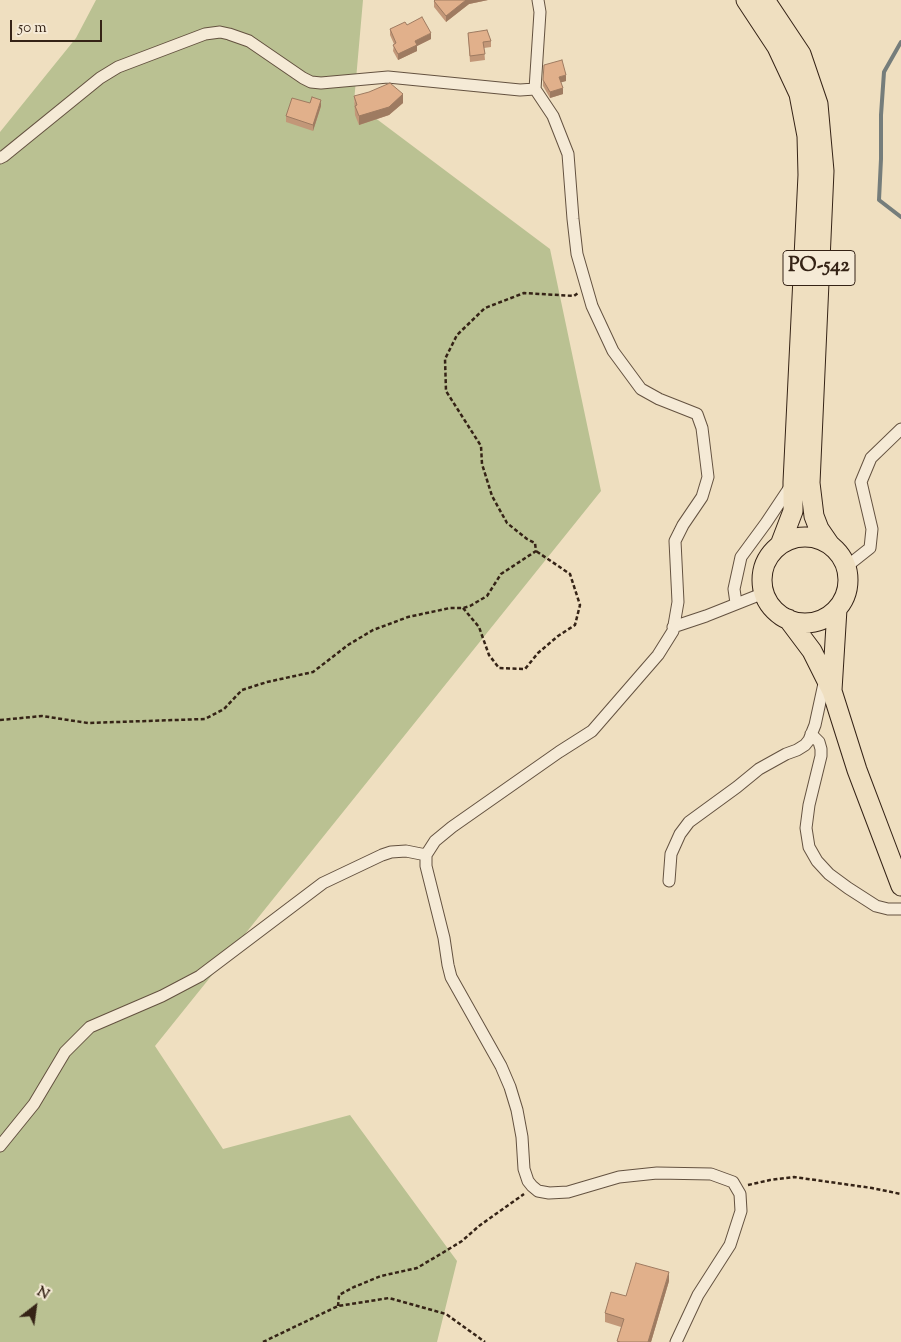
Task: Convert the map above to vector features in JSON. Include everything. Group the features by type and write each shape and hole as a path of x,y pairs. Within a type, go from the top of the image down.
{"main road":[{"name":"PO-542","path":"746,0 777,47 799,94 807,136 808,175 793,511 780,545 772,552 765,566 762,582 764,592"},
{"name":"PO-542","path":"765,0 801,54 818,104 824,171 810,483 814,516 819,529 840,555 846,567"},
{"path":"780,545 792,539 805,537 818,539 830,545"},
{"path":"828,685 838,609 845,596 848,582 846,567"},
{"path":"764,592 773,608 780,615 788,619 806,623 823,619 838,609"},
{"path":"788,619 812,650 828,685 857,770 901,886"}],"street":[{"path":"538,0 540,12 535,89 554,116 568,154 576,254 592,306 613,351 641,389 659,399 697,414 702,428 708,477 702,497 683,525 675,541 678,602 673,631 658,656 592,732 559,752 434,841 426,855 426,866 444,938 451,977 501,1066 510,1087 522,1137 524,1169 532,1186 538,1191 549,1193 568,1192 619,1177 657,1173 712,1174 733,1182 737,1188 740,1194 741,1211 730,1245 698,1295 676,1342"},
{"path":"0,158 100,78 118,67 204,34 220,32 249,41 311,82 321,83 388,77 520,90 535,89"},
{"path":"846,567 870,548 872,529 861,482 871,458 901,429"},
{"path":"736,603 734,589 741,557 793,482"},
{"path":"673,627 706,616 764,592"},
{"path":"669,881 671,854 680,834 689,822 759,769 804,746 809,740 821,698 828,685"},
{"path":"811,734 819,742 821,756 807,820 806,828 809,847 817,861 829,874 848,888 876,906 888,909 901,909"},
{"path":"0,1146 34,1104 65,1052 90,1027 162,996 200,976 323,883 391,852 406,851 426,855"}],"path":[{"path":"463,608 479,627 489,655 500,668 525,669 538,653 575,625 580,605 570,574 536,551 535,543 526,539 507,523 492,496 482,464 481,446 446,391 445,359 457,335 485,308 524,293 574,296 586,288"},
{"path":"0,720 42,716 88,723 205,719 224,710 242,690 267,682 313,672 373,630 408,617 450,608 470,606 487,596 501,574 536,551"},
{"path":"737,1188 770,1180 794,1178 864,1186 901,1194"},
{"path":"338,1306 339,1295 354,1287 381,1276 417,1268 462,1241 479,1226 520,1198 532,1186"},
{"path":"263,1342 338,1306 389,1298 446,1314 485,1342"}],"green space":[{"path":"96,0 363,0 354,102 550,249 601,491 155,1046 223,1149 350,1115 457,1261 437,1342 0,1342 0,132 76,38"}],"building":[{"path":"435,0 466,0 446,16"},
{"path":"422,17 431,33 415,41 417,45 398,54 393,45 396,43 390,29 405,22 407,25"},
{"path":"487,30 491,41 483,42 485,54 470,56 468,33"},
{"path":"562,60 566,75 559,77 563,88 550,92 543,80 544,65"},
{"path":"390,83 403,94 389,107 359,116 354,96"},
{"path":"312,97 321,100 313,125 286,116 292,98 310,103"},
{"path":"636,1263 669,1272 648,1342 620,1342 617,1341 624,1319 605,1313 611,1292 626,1296"}],"waterway":[{"path":"901,42 884,72 879,200 901,217"}]}
